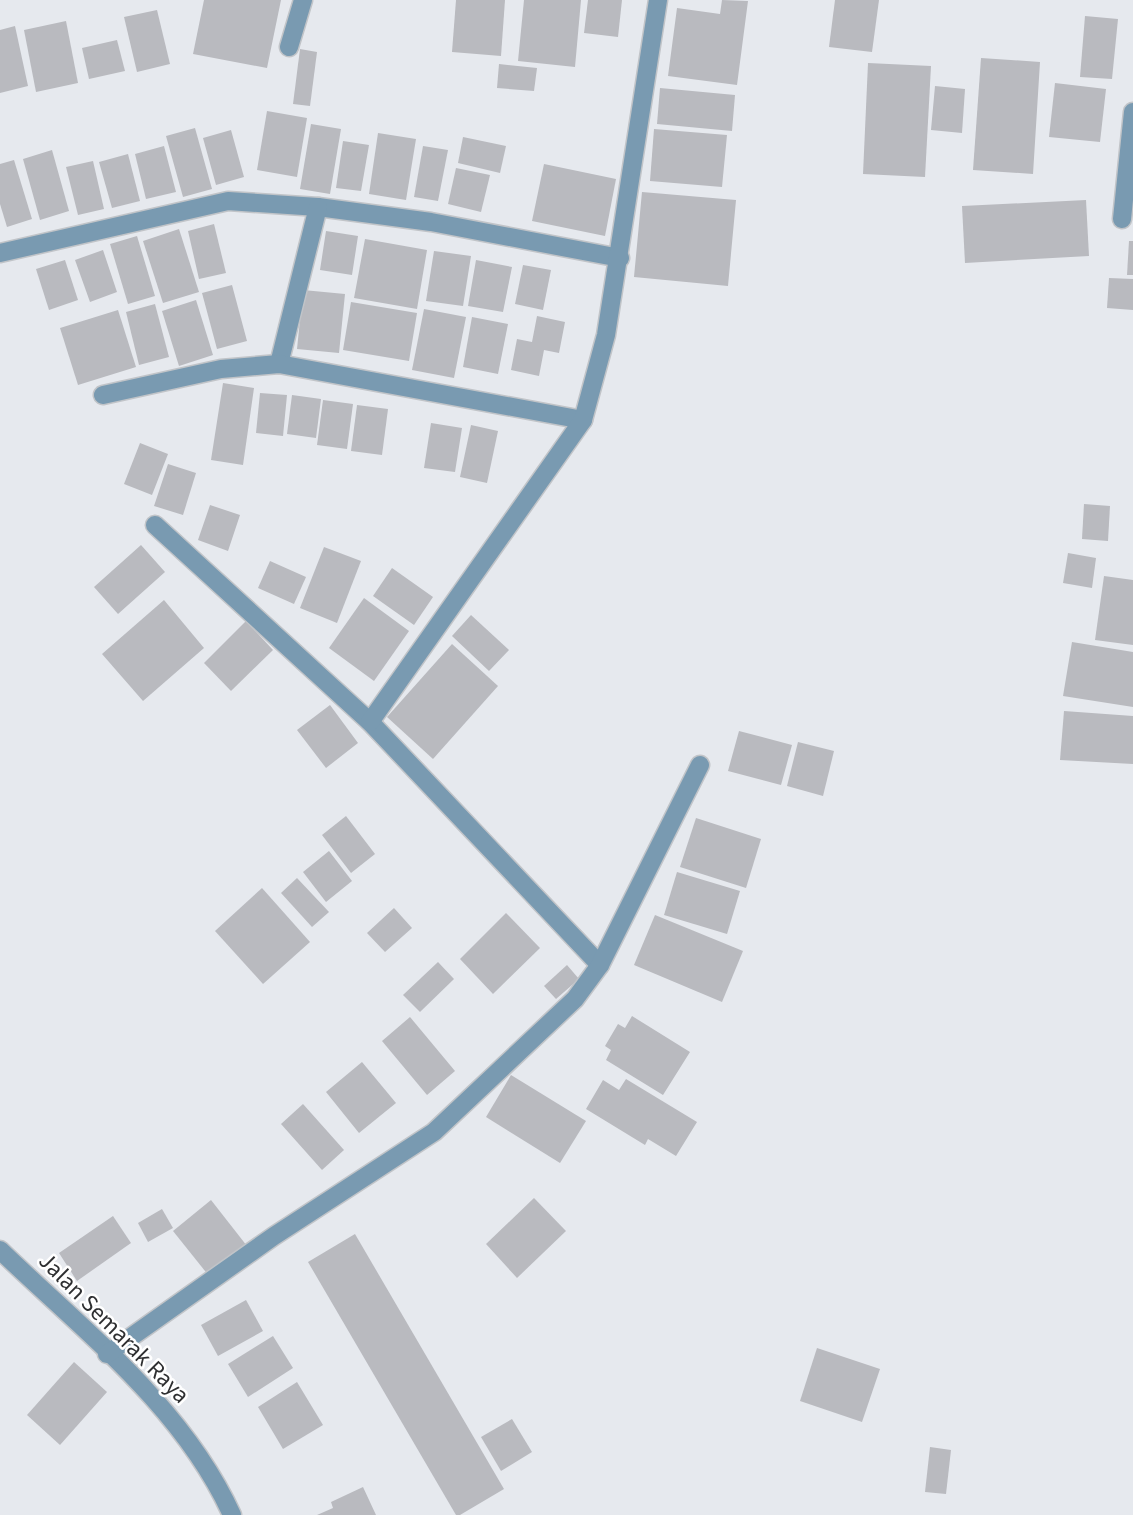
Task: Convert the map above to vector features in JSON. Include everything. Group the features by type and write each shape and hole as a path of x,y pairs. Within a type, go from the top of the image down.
{"street":[{"path":"289,47 303,0"},
{"path":"370,722 583,420 606,335 620,258 658,0"},
{"path":"1122,219 1133,112"},
{"path":"0,253 228,201 318,207 431,222 620,258"},
{"path":"279,364 318,207"},
{"path":"103,395 221,369 279,364 583,420"},
{"path":"155,524 370,722 600,965"},
{"path":"107,1354 274,1236 434,1132 575,999 600,965 700,765"},
{"name":"Jalan Semarak Raya","path":"0,1250 158,1400 201,1456 232,1515"}],"building":[{"path":"204,0 281,0 267,68 193,54"},
{"path":"456,0 505,0 501,56 452,52"},
{"path":"524,0 581,0 575,67 518,61"},
{"path":"588,0 622,0 618,37 584,33"},
{"path":"722,0 748,1 737,85 668,76 677,8 720,14"},
{"path":"835,0 879,0 872,52 829,47"},
{"path":"157,10 170,64 137,72 124,17"},
{"path":"1085,16 1118,19 1112,79 1080,77"},
{"path":"66,21 78,83 36,92 24,30"},
{"path":"15,26 28,86 0,93 0,30"},
{"path":"117,40 125,71 89,79 82,48"},
{"path":"300,49 317,52 310,106 293,104"},
{"path":"981,58 1040,62 1033,174 973,170"},
{"path":"868,63 931,66 925,177 863,174"},
{"path":"499,64 537,68 534,91 497,88"},
{"path":"1055,83 1106,89 1100,142 1049,137"},
{"path":"935,86 965,89 962,133 931,130"},
{"path":"660,88 735,95 732,131 657,124"},
{"path":"267,111 307,118 297,177 257,170"},
{"path":"311,124 341,129 330,194 300,189"},
{"path":"195,128 212,189 183,197 166,136"},
{"path":"654,129 727,135 722,187 650,181"},
{"path":"231,130 244,177 216,185 203,138"},
{"path":"378,133 416,139 406,200 369,194"},
{"path":"463,137 506,146 500,173 458,163"},
{"path":"343,141 369,145 361,191 336,188"},
{"path":"164,146 176,192 146,199 135,154"},
{"path":"423,146 448,150 438,201 414,197"},
{"path":"52,150 69,211 40,220 23,159"},
{"path":"128,154 140,201 112,208 99,162"},
{"path":"14,160 32,219 7,227 0,204 0,164"},
{"path":"93,161 104,209 78,215 66,167"},
{"path":"544,164 616,179 605,236 532,221"},
{"path":"456,168 490,175 481,212 448,204"},
{"path":"642,192 736,200 728,286 634,277"},
{"path":"1086,200 1089,256 965,263 962,206"},
{"path":"214,224 226,273 199,279 188,231"},
{"path":"179,229 199,292 163,303 143,241"},
{"path":"326,231 358,236 352,275 320,270"},
{"path":"137,236 155,296 128,304 110,244"},
{"path":"365,239 427,250 417,309 354,298"},
{"path":"1129,241 1133,241 1133,275 1127,275"},
{"path":"103,250 117,292 90,302 75,260"},
{"path":"434,251 471,256 463,306 426,301"},
{"path":"65,260 78,300 49,310 36,269"},
{"path":"476,260 512,267 503,312 468,306"},
{"path":"523,265 551,270 543,310 515,304"},
{"path":"1109,278 1133,279 1133,310 1107,308"},
{"path":"232,285 247,341 217,349 202,293"},
{"path":"303,290 345,294 339,353 297,349"},
{"path":"196,300 213,355 179,366 162,311"},
{"path":"351,302 417,313 409,361 343,350"},
{"path":"155,304 169,357 139,365 126,312"},
{"path":"424,309 466,317 454,378 412,370"},
{"path":"118,310 136,367 78,385 60,328"},
{"path":"537,316 565,322 559,353 544,350 539,376 511,370 517,339 532,342"},
{"path":"472,317 508,324 498,374 463,367"},
{"path":"223,383 254,388 243,465 211,460"},
{"path":"260,393 287,395 283,436 256,433"},
{"path":"292,395 321,399 316,438 287,434"},
{"path":"323,400 353,404 347,449 317,445"},
{"path":"357,405 388,409 382,455 351,451"},
{"path":"431,423 462,428 455,472 424,468"},
{"path":"471,425 498,431 487,483 460,477"},
{"path":"140,443 168,454 152,495 124,484"},
{"path":"168,464 196,473 183,515 154,506"},
{"path":"1084,504 1110,506 1108,541 1082,539"},
{"path":"210,505 240,515 228,551 198,540"},
{"path":"141,545 165,572 118,614 94,587"},
{"path":"324,547 361,561 337,623 300,608"},
{"path":"1068,553 1096,558 1092,588 1063,583"},
{"path":"270,561 306,577 294,604 258,588"},
{"path":"392,568 433,597 414,625 373,596"},
{"path":"1104,576 1133,580 1133,645 1095,640"},
{"path":"364,598 409,631 374,681 329,648"},
{"path":"164,600 204,648 143,701 102,654"},
{"path":"471,615 509,650 489,671 452,636"},
{"path":"246,621 273,650 231,691 204,663"},
{"path":"1072,642 1133,652 1133,707 1063,696"},
{"path":"452,644 498,686 433,759 387,717"},
{"path":"330,705 358,743 326,768 297,730"},
{"path":"1064,711 1133,716 1133,764 1060,760"},
{"path":"739,731 792,745 781,785 728,771"},
{"path":"798,742 834,751 823,796 787,786"},
{"path":"346,816 375,854 351,873 322,835"},
{"path":"696,818 761,839 746,888 680,867"},
{"path":"329,851 352,881 326,902 303,872"},
{"path":"677,872 740,891 727,934 664,915"},
{"path":"297,878 329,912 312,927 281,893"},
{"path":"262,888 310,942 263,984 215,931"},
{"path":"394,908 412,928 385,952 367,933"},
{"path":"506,913 540,948 493,994 460,959"},
{"path":"655,915 743,951 722,1002 634,965"},
{"path":"438,962 454,979 420,1012 403,995"},
{"path":"567,965 579,979 556,999 544,986"},
{"path":"632,1016 690,1052 663,1095 606,1060 611,1050 605,1046 618,1024 625,1028"},
{"path":"410,1017 455,1071 427,1095 382,1041"},
{"path":"362,1062 396,1103 359,1133 326,1092"},
{"path":"511,1075 586,1121 560,1163 486,1117"},
{"path":"626,1079 697,1122 676,1156 648,1139 645,1145 586,1109 603,1080 619,1090"},
{"path":"303,1104 344,1150 322,1170 281,1124"},
{"path":"534,1198 566,1231 517,1278 486,1244"},
{"path":"211,1200 247,1246 209,1276 173,1231"},
{"path":"162,1209 173,1228 148,1242 138,1223"},
{"path":"113,1216 131,1243 77,1281 59,1253"},
{"path":"355,1234 504,1489 460,1515 456,1515 308,1262"},
{"path":"246,1300 263,1331 218,1356 201,1325"},
{"path":"273,1336 293,1368 248,1397 228,1364"},
{"path":"817,1348 880,1369 862,1422 800,1401"},
{"path":"74,1362 107,1392 60,1445 27,1415"},
{"path":"297,1382 323,1425 283,1449 258,1407"},
{"path":"512,1419 532,1452 501,1471 481,1437"},
{"path":"930,1447 951,1450 946,1494 925,1492"},
{"path":"363,1487 376,1515 317,1515 333,1508 331,1502"}]}
